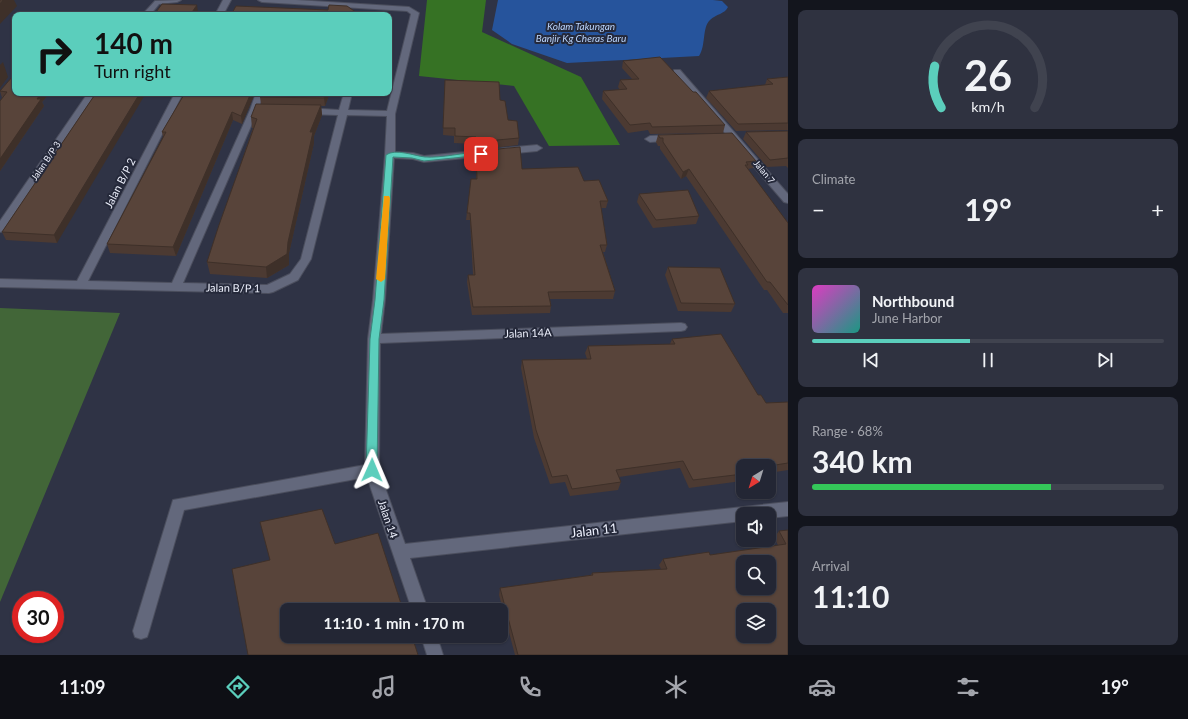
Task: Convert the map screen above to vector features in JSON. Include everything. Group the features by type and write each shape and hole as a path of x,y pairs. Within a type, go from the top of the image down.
{"street":[{"path":"149,12 157,2 177,0"},
{"path":"221,12 227,0"},
{"path":"262,0 288,4 370,11"},
{"name":"Jalan 14","path":"370,11 409,9 415,13 391,114 390,155 379,300 374,339 372,470 418,603"},
{"name":"Jalan 7","path":"677,72 738,136 788,200"},
{"name":"Jalan B/P 3","path":"0,229 90,96"},
{"name":"Jalan B/P 2","path":"81,284 177,96"},
{"path":"176,287 258,110 260,96"},
{"name":"Jalan B/P 1","path":"0,283 269,289 294,277 306,258 347,96"},
{"path":"299,110 391,114"},
{"path":"718,136 738,136"},
{"path":"650,139 680,138"},
{"path":"390,155 413,156 424,159 537,148"},
{"name":"Jalan 14A","path":"374,339 681,327"},
{"path":"140,631 178,505 372,470"},
{"name":"Jalan 11","path":"400,552 788,509"},
{"path":"431,643 435,655"}],"green space":[{"path":"427,0 486,0 482,32 581,77 620,145 549,146 514,86 419,76"},
{"path":"0,308 120,313 0,602"}],"water":[{"name":"Kolam Takungan Banjir Kg Cheras Baru","path":"498,0 713,0 722,1 728,7 725,11 712,18 708,23 703,47 699,56 567,63 512,44 492,30"}],"building":[{"path":"162,4 197,5 192,12 156,12"},
{"path":"329,5 347,6 356,12 233,12 236,6 328,10"},
{"path":"660,57 693,92 696,92 725,125 652,127 650,123 630,125 603,91 627,89 620,80 639,79 623,61"},
{"path":"12,77 12,96 39,96 37,99 41,99 0,159 0,101 7,92 0,91"},
{"path":"788,77 788,123 738,124 709,91 773,84 767,79"},
{"path":"445,80 499,82 500,100 505,101 508,120 517,121 519,138 476,142 476,137 455,136 455,128 443,128"},
{"path":"94,96 138,96 54,235 2,232"},
{"path":"183,96 250,96 241,116 232,112 173,247 107,244 166,132 162,132"},
{"path":"260,96 325,96 324,98"},
{"path":"256,104 321,105 310,132 313,132 288,242 287,254 266,267 207,262 257,119 251,117"},
{"path":"788,131 788,158 770,160 746,132"},
{"path":"732,133 756,161 746,162 748,165 745,165 788,223 788,305 770,282 767,282 689,169 683,172 663,142 663,138 660,138 658,135"},
{"path":"520,147 522,169 578,167 584,181 599,180 608,201 600,201 607,245 600,245 615,291 548,292 551,306 473,307 468,275 475,275 470,213 467,213 471,179 477,179 476,151"},
{"path":"688,190 699,216 656,220 639,194"},
{"path":"668,267 720,268 735,304 681,303"},
{"path":"721,334 758,395 761,395 766,403 788,402 788,463 776,465 776,459 736,459 736,475 693,480 683,461 616,470 621,482 572,489 567,475 552,477 536,430 522,360 591,359 588,346 675,344 672,339"},
{"path":"322,509 335,544 378,533 401,603 280,603 280,643 414,643 418,655 248,655 232,569 270,560 260,522"},
{"path":"788,530 788,655 518,655 508,618 508,603 504,603 500,588 593,575 592,573 667,569 663,559 709,552 710,555 765,547 776,547 776,545 786,544 779,531"}],"slow traffic":[{"path":"381,279 387,198"}],"route":[{"path":"372,470 374,339 379,300 390,155 413,156 424,159 481,154"}]}
